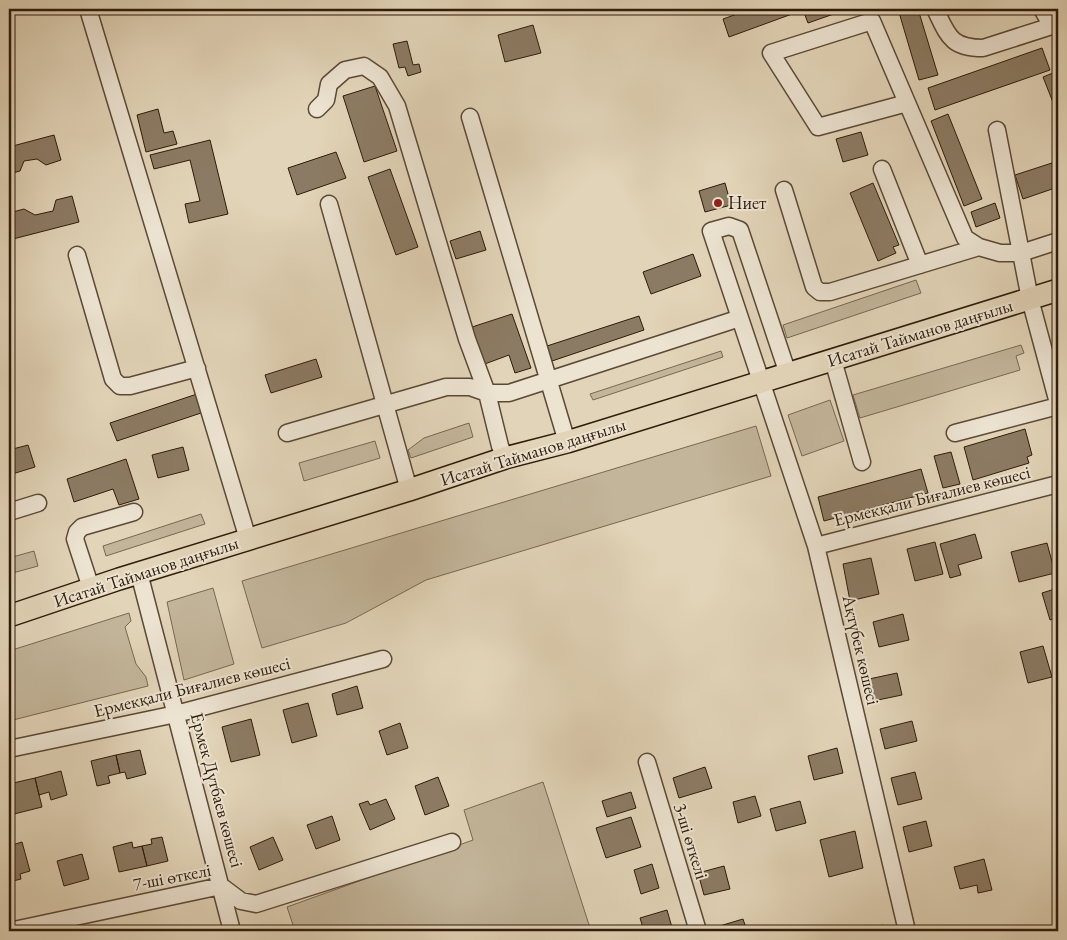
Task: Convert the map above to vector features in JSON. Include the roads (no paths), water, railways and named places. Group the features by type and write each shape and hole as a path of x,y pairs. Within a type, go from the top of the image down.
{"main road":[{"name":"Исатай Тайманов даңғылы","path":"9,616 90,588 409,490 505,458 568,442 1058,290"}],"street":[{"path":"88,9 248,539"},
{"path":"935,9 948,35 962,46 972,48 983,48 1055,25 1042,9"},
{"path":"908,104 818,127 771,53 872,21 908,104 965,238 980,247 1000,253 1021,253 1058,240"},
{"path":"317,109 326,100 329,84 346,70 364,66 380,77 397,106 467,339 487,393 500,446 505,458"},
{"path":"470,117 568,442"},
{"path":"955,433 1058,405 1030,299 997,130"},
{"path":"882,169 920,265"},
{"path":"784,190 814,287 820,292 830,292 980,247"},
{"path":"329,204 409,490"},
{"name":"Ақтүбек көшесi","path":"788,374 740,230 728,226 711,231 816,546 907,931"},
{"path":"77,255 113,379 120,386 130,386 197,368"},
{"path":"287,433 446,387 470,387 487,393 509,393 740,318"},
{"path":"833,360 862,462"},
{"name":"Ермекқали Биғалиев көшесі","path":"816,546 1058,484"},
{"path":"9,512 38,503"},
{"path":"90,588 75,539 77,532 82,527 134,512"},
{"name":"Ермек Дүтбаев көшесi","path":"139,573 232,931"},
{"name":"Ермекқали Биғалиев көшесі","path":"9,749 176,714 383,659"},
{"name":"3-шi өткелi","path":"647,762 698,931"},
{"name":"7-шi өткелi","path":"9,931 221,886 241,901 256,904 452,842"}],"place":[{"name":"Ниет","path":"718,203"}]}
